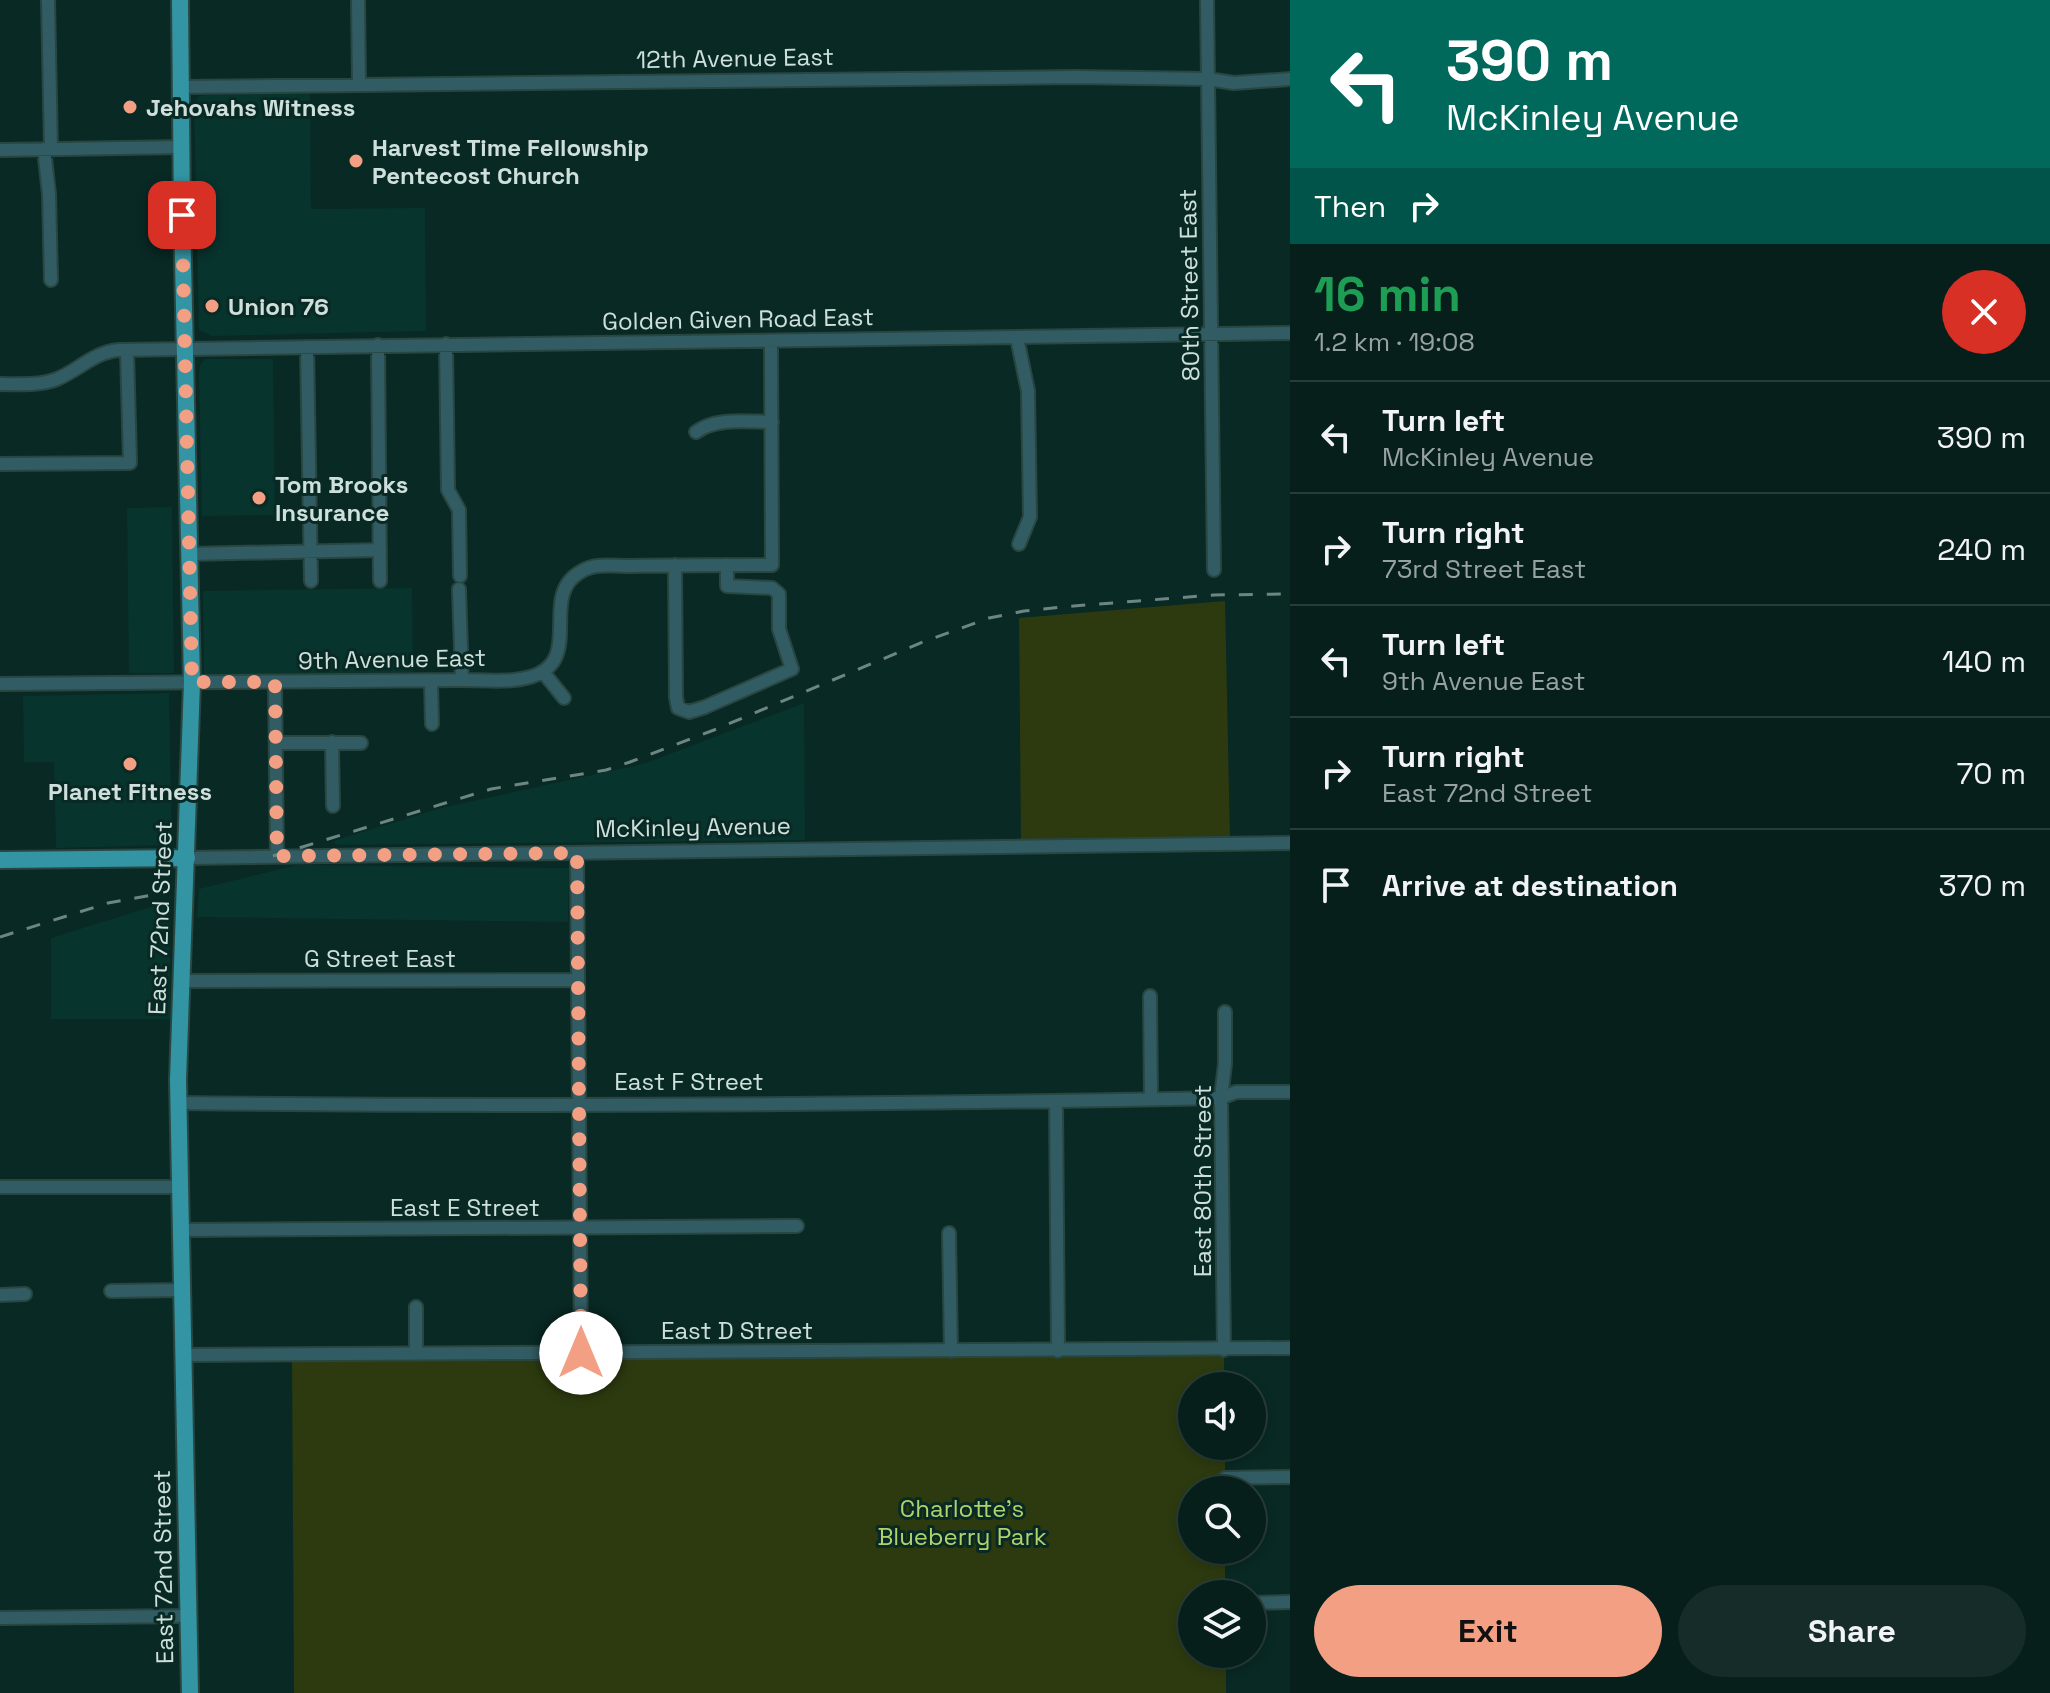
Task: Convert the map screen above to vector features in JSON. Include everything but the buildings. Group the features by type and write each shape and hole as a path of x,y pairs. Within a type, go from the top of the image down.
{"main road":[{"name":"East 72nd Street","path":"180,0 192,682 179,1103 190,1693"},
{"name":"McKinley Avenue","path":"0,860 187,858"}],"street":[{"path":"48,0 51,280"},
{"path":"358,0 359,84"},
{"name":"80th Street East","path":"1207,0 1214,570"},
{"name":"12th Avenue East","path":"181,87 1075,77 1208,79 1234,83 1290,79"},
{"path":"0,150 182,147"},
{"name":"Golden Given Road East","path":"0,384 45,383 61,378 101,354 127,350 1290,333"},
{"path":"1017,338 1028,391 1030,517 1019,544"},
{"path":"564,698 543,672 556,658 559,649 560,601 566,585 585,568 772,565 771,341"},
{"path":"446,344 448,490 459,510 462,680"},
{"path":"378,345 380,581"},
{"path":"307,347 311,581"},
{"path":"0,464 130,463 127,350"},
{"path":"696,432 714,424 772,422"},
{"path":"189,554 380,550"},
{"path":"675,565 676,703 681,710 689,712 792,669 779,629 779,594 772,588 727,586 727,565"},
{"name":"9th Avenue East","path":"0,684 431,681 521,679 543,672"},
{"path":"431,681 432,724"},
{"path":"275,682 277,856"},
{"path":"332,742 333,806"},
{"path":"276,743 361,743"},
{"name":"McKinley Avenue","path":"187,858 1290,843"},
{"path":"577,853 581,1353"},
{"name":"G Street East","path":"182,981 578,980"},
{"path":"1150,996 1151,1099"},
{"name":"East 80th Street","path":"1224,1350 1221,1098 1225,1064 1225,1012"},
{"name":"East F Street","path":"179,1103 409,1105 1056,1101 1221,1098 1236,1092 1290,1092"},
{"path":"1056,1101 1058,1351"},
{"path":"0,1187 180,1187"},
{"name":"East E Street","path":"181,1230 797,1226"},
{"path":"949,1233 951,1351"},
{"path":"111,1291 182,1290"},
{"path":"0,1295 25,1294"},
{"path":"416,1307 416,1354"},
{"name":"East D Street","path":"183,1355 1290,1348"},
{"path":"1266,1477 1290,1477"},
{"path":"1266,1603 1290,1602"},
{"path":"0,1618 188,1616"}],"shaded area":[{"path":"310,93 311,209 425,208 426,331 212,336 199,330 194,103 199,96 206,95"},
{"path":"205,359 273,359 275,515 202,516 199,376 200,365"},
{"path":"172,507 174,673 129,673 127,508"},
{"path":"412,588 413,672 204,675 203,591"},
{"path":"169,693 172,845 56,848 54,762 24,762 23,696"},
{"path":"804,703 805,840 337,845 334,842 445,807 643,764"},
{"path":"297,865 569,868 568,922 197,917 199,889"},
{"path":"170,901 170,1019 51,1019 51,938"}],"green space":[{"path":"1225,601 1230,839 1021,843 1019,618"},
{"name":"Charlotte's Blueberry Park","path":"1224,1350 1224,1372 1178,1372 1178,1460 1225,1460 1225,1476 1178,1476 1178,1564 1225,1564 1225,1580 1178,1580 1178,1668 1226,1668 1226,1693 294,1693 292,1355"}],"railway":[{"path":"273,856 491,789 606,770 714,730 923,642 989,618 1061,607 1214,595 1290,594"},
{"path":"0,937 108,903 152,895"}],"place":[{"name":"Jehovahs Witness","path":"130,107"},
{"name":"Harvest Time Fellowship Pentecost Church","path":"356,161"},
{"name":"Union 76","path":"212,306"},
{"name":"Tom Brooks Insurance","path":"259,498"},
{"name":"Planet Fitness","path":"130,764"}],"route":[{"path":"182,215 192,682 275,682 277,856 577,853 581,1353"}]}
